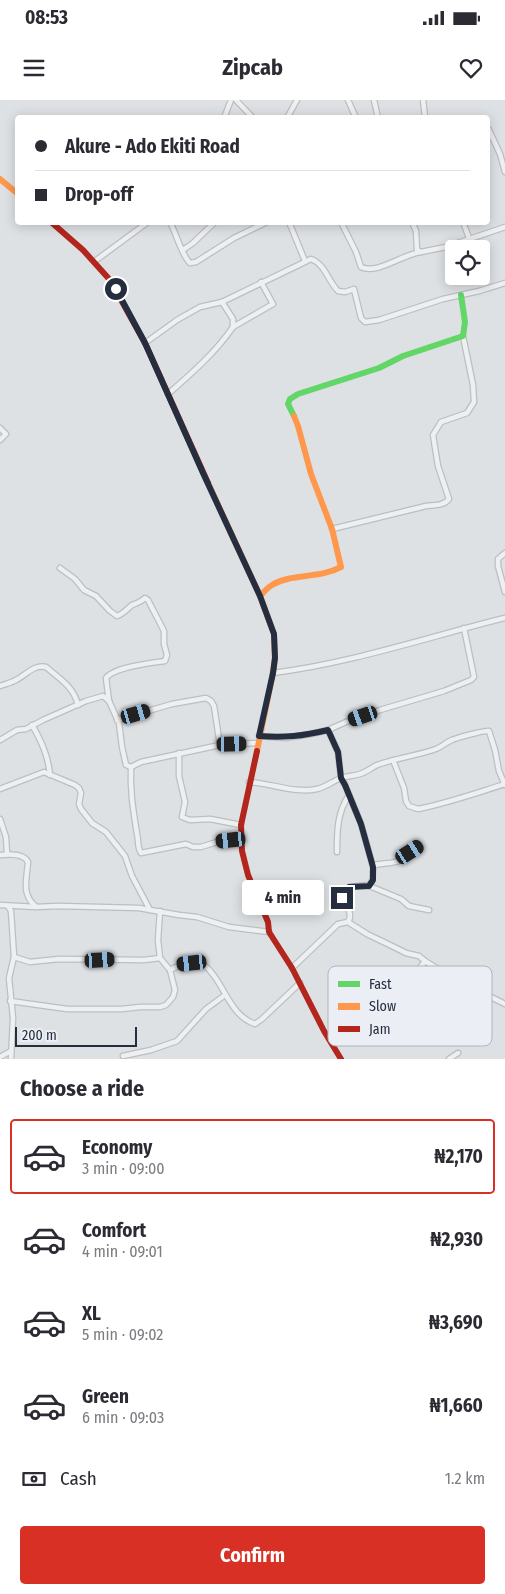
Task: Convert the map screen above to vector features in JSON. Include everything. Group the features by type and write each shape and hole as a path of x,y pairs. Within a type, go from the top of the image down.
{"main road":[{"path":"0,179 15,192"},
{"path":"54,225 95,261 116,289 145,343 206,481 260,596 274,634 275,658 273,673 249,782 241,825 241,838 245,864 268,922 269,932 292,968 328,1037"},
{"path":"260,596 273,585 332,573 341,567 332,529 311,474 298,426 288,404 290,399 298,394 379,368 403,356 463,336 465,322 461,295"},
{"path":"333,1046 341,1059"}],"street":[{"path":"225,115 231,100"},
{"path":"236,100 251,115"},
{"path":"288,115 297,100"},
{"path":"348,100 355,115"},
{"path":"374,100 377,115"},
{"path":"423,100 425,115"},
{"path":"490,132 504,164 505,172"},
{"path":"95,261 144,225"},
{"path":"171,225 183,250 184,257 190,262 196,262 234,238 261,225"},
{"path":"183,250 212,225"},
{"path":"290,225 305,261"},
{"path":"342,225 361,267 366,270 410,255 446,247 505,227"},
{"path":"413,225 416,231 417,250 421,252"},
{"path":"464,225 469,238"},
{"path":"145,343 177,320 200,307 222,302 310,259 316,261 338,291 345,292 354,288 361,318 365,322 379,320 443,299 505,283"},
{"path":"168,394 198,366 233,327 273,304 261,282"},
{"path":"222,302 233,319 233,327"},
{"path":"332,529 426,506 446,503 450,499 438,466 433,435 441,422 467,413 474,402 473,386 463,336"},
{"path":"0,428 6,434 0,440"},
{"path":"505,552 498,559 498,566 505,592"},
{"path":"60,568 75,579 84,590 96,596 117,616 145,598 148,600 164,631 165,661 137,666 110,674 106,678 109,701 117,720 126,764 131,766 179,753 220,745 257,743"},
{"path":"273,673 361,657 505,618"},
{"path":"259,736 285,738 328,730 346,722 471,680 474,677 474,671 467,649 464,628"},
{"path":"0,686 17,680 36,667 42,666 46,667 70,686 78,705"},
{"path":"0,740 17,730 26,729 98,697 103,696 109,701"},
{"path":"117,720 172,704 206,698 214,706 220,745"},
{"path":"32,726 41,740 48,757 50,775"},
{"path":"328,730 338,752 341,778 361,824 373,867 373,880 369,886"},
{"path":"249,782 312,790 325,787 341,778 360,774 375,766 393,760 419,755 452,740 485,730 489,731 495,750 498,771 505,785 453,801 418,809 413,808 406,801 404,788 393,760"},
{"path":"179,753 179,776 185,802 182,817 190,820 210,819 241,825"},
{"path":"131,766 130,788 138,836 138,848 141,853 186,844 193,847 201,847 220,841 241,838"},
{"path":"0,789 26,780 40,772 79,788 81,793 79,804 81,809 92,824 106,832 125,856 132,876 150,910"},
{"path":"337,852 338,823 344,802 349,794"},
{"path":"0,819 6,836 8,854"},
{"path":"373,867 383,863 394,863 403,859 418,847"},
{"path":"0,855 8,854 27,858 26,894 36,907"},
{"path":"348,922 350,913 342,898 343,893 349,887 369,886 401,899 409,906 429,910"},
{"path":"0,905 36,907 92,906 160,911 197,917 229,927 269,932"},
{"path":"8,906 14,957 9,978 13,1018 11,1059"},
{"path":"10,1001 67,1008 122,1009 160,1007 169,1002 175,990 170,970 160,958 158,940 160,911"},
{"path":"292,968 338,924 348,922 367,934 406,953 419,956 434,966"},
{"path":"14,957 30,962 59,959 144,960 160,958"},
{"path":"421,966 425,961"},
{"path":"170,970 180,964 203,964 219,982 225,995 242,1018 255,1024 300,983"},
{"path":"123,1056 152,1050 177,1041 206,1009 225,995"},
{"path":"492,998 505,1004"},
{"path":"0,1058 11,1051"},
{"path":"449,1059 458,1053"}],"traffic: fast":[{"path":"294,416 288,404 290,399 298,394 379,368 403,356 463,336 465,322 461,295"}],"traffic: slow":[{"path":"0,179 15,192"},
{"path":"260,596 270,586 280,581 333,571 341,567 332,529 311,474 294,416"},
{"path":"208,483 260,596 274,634 275,657 273,673 257,751"}],"traffic: jam":[{"path":"54,225 83,250 110,280 145,343 208,483"},
{"path":"257,751 241,825 242,851 248,875 268,922 269,932 292,968 328,1038"},
{"path":"333,1046 341,1059"}],"route":[{"path":"116,289 145,343 260,596 274,634 275,658 273,673 259,736 285,738 328,730 338,752 341,778 361,824 373,867 373,880 369,886 349,887 343,893 342,898"}]}
